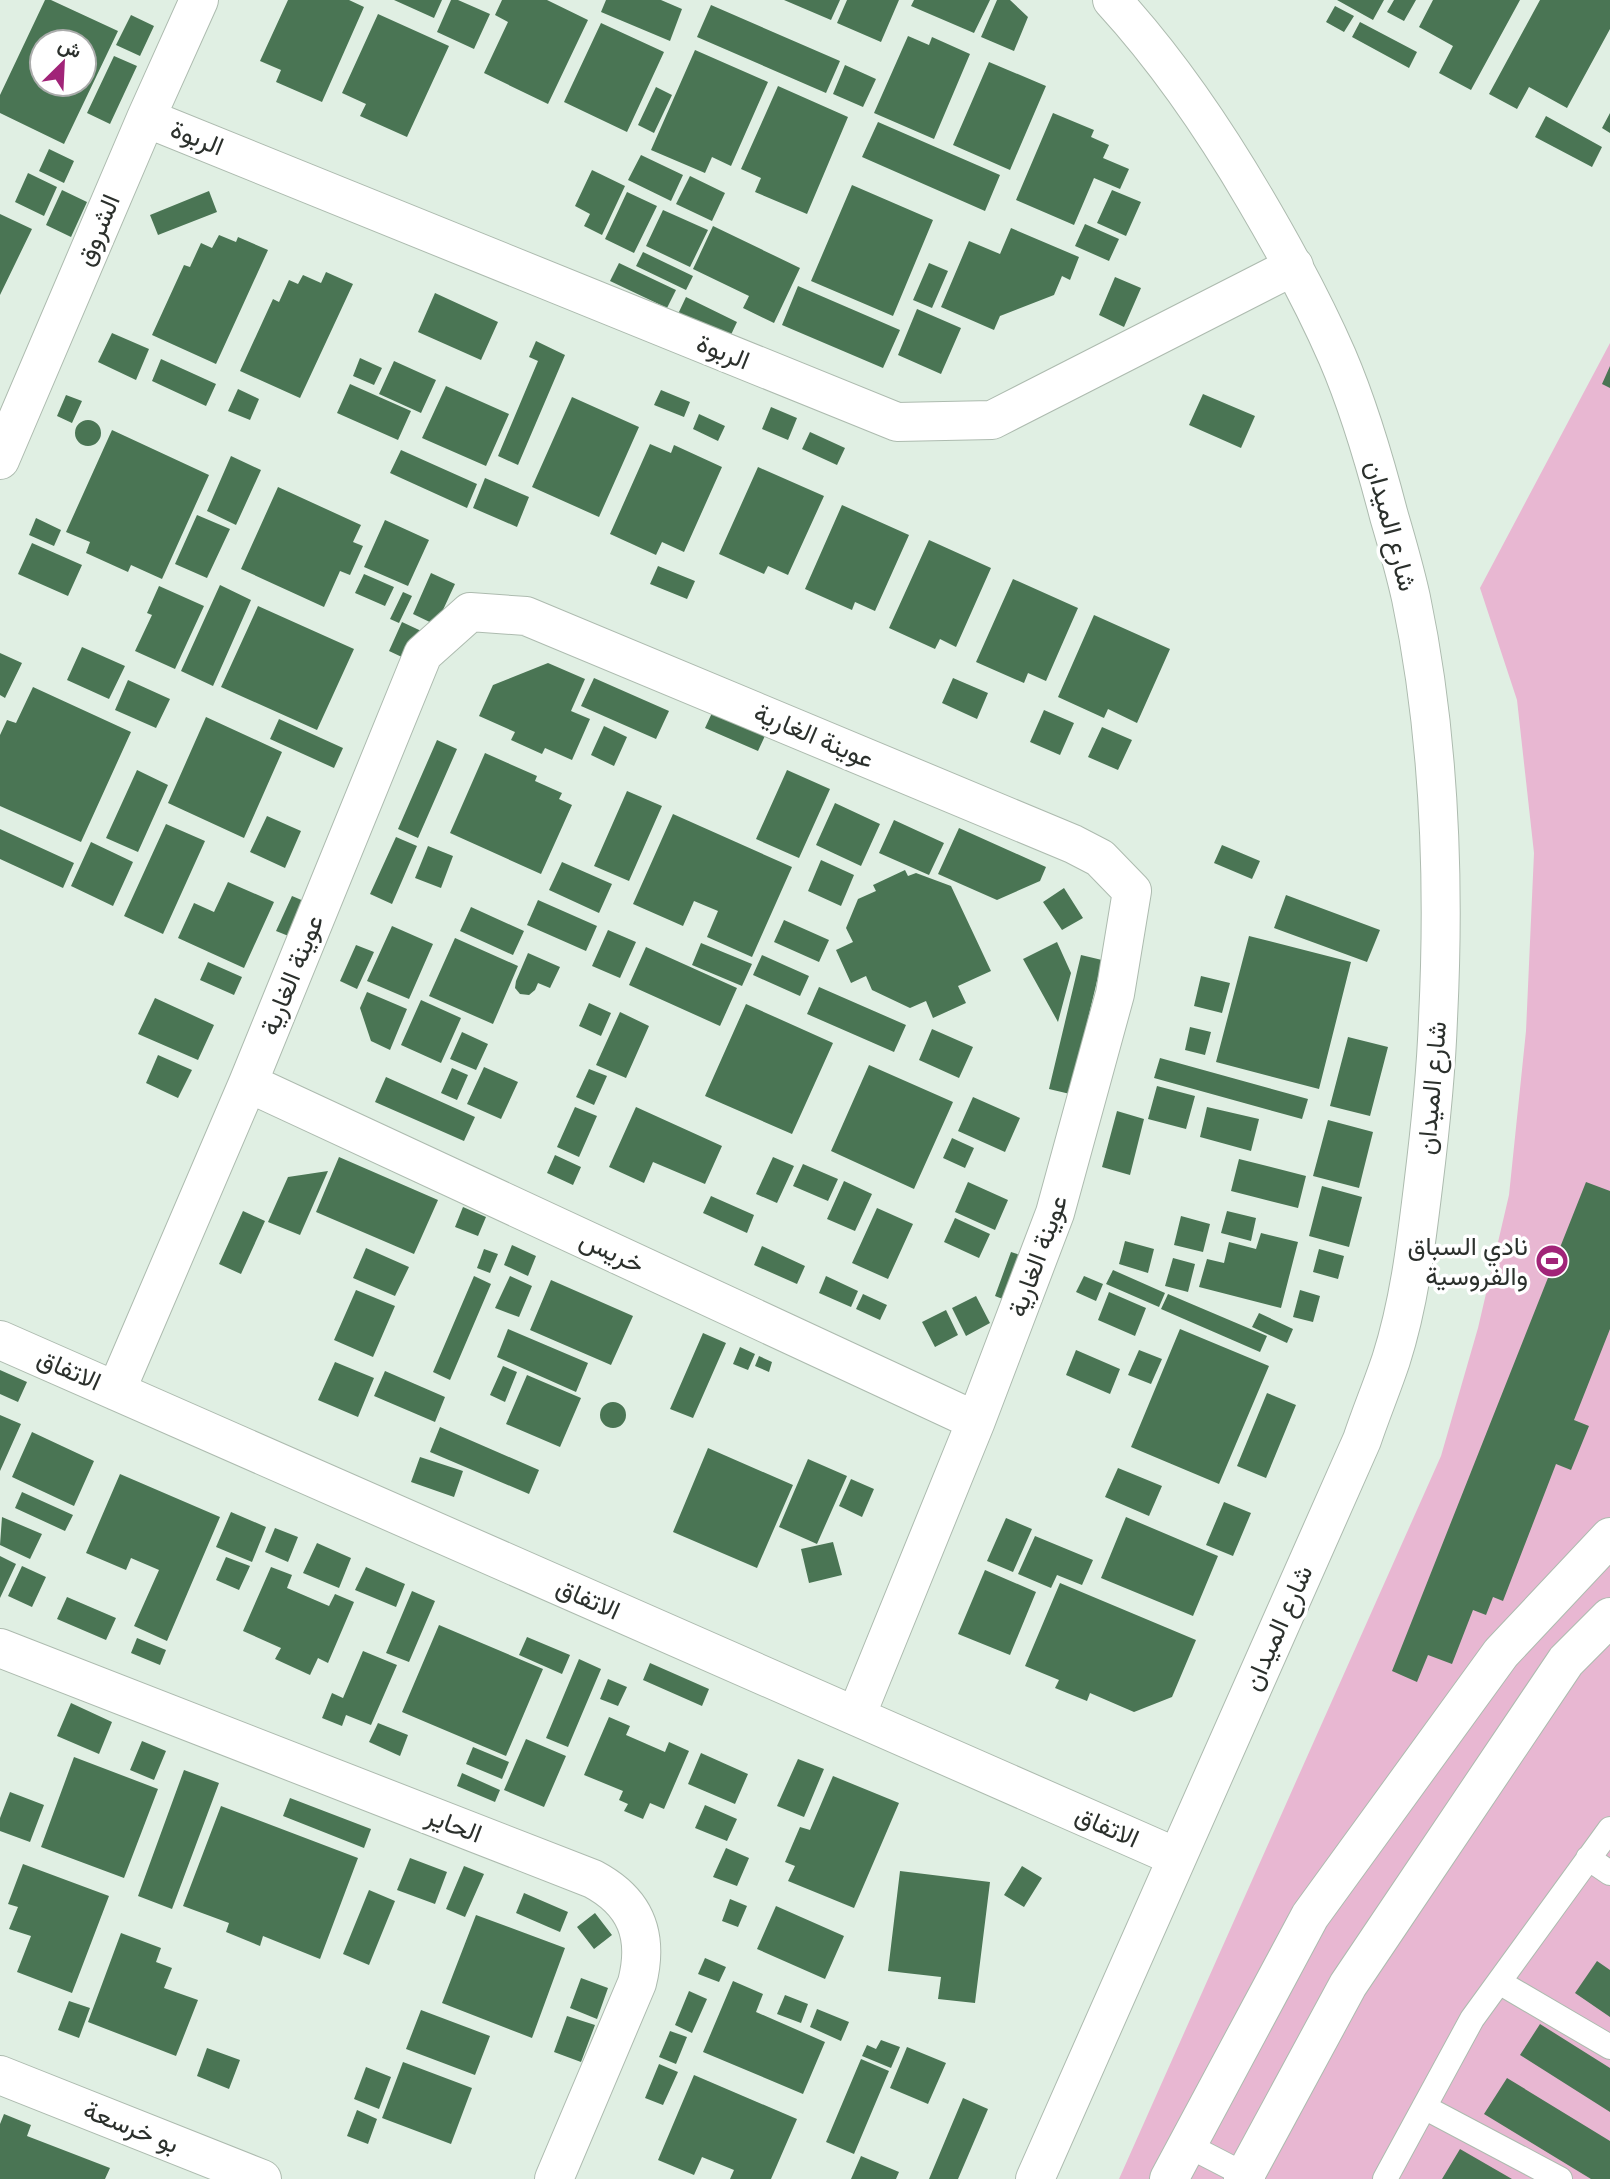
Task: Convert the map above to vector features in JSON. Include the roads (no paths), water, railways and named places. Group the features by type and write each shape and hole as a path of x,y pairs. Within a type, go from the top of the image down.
{"street":[{"name":"الشروق","path":"0,460 8,418 199,0"},
{"name":"شارع الميدان","path":"1034,2179 1362,1440 1391,1358 1414,1254 1435,1087 1441,969 1442,857 1436,766 1411,597 1362,423 1338,358 1294,266 1219,138 1112,0"},
{"name":"الربوة","path":"146,118 897,422 992,420 1294,266"},
{"name":"عوينة الغارية","path":"116,1391 248,1083 424,654 470,612 526,616 1073,844 1100,858 1132,891 1115,994 1055,1213 976,1421 856,1716"},
{"name":"خريس","path":"248,1083 976,1421"},
{"name":"الاتفاق","path":"0,1340 1176,1857"},
{"path":"1169,2179 1310,1916 1501,1653 1610,1537"},
{"path":"1247,2178 1348,1985 1566,1661 1610,1617"},
{"name":"الحاير","path":"0,1648 593,1879 610,1888 624,1901 634,1917 642,1939 643,1962 637,1983 554,2179"},
{"name":"بو خرسعة","path":"0,2075 262,2179"}],"lane":[{"path":"1385,2179 1472,2019 1610,1829"},
{"path":"1588,1858 1610,1873"},
{"path":"1499,1982 1610,2047"},
{"path":"1424,2107 1560,2179"},
{"path":"1187,2145 1247,2178"}],"place":[{"name":"نادي السباق والفروسية","path":"1552,1261"}]}
